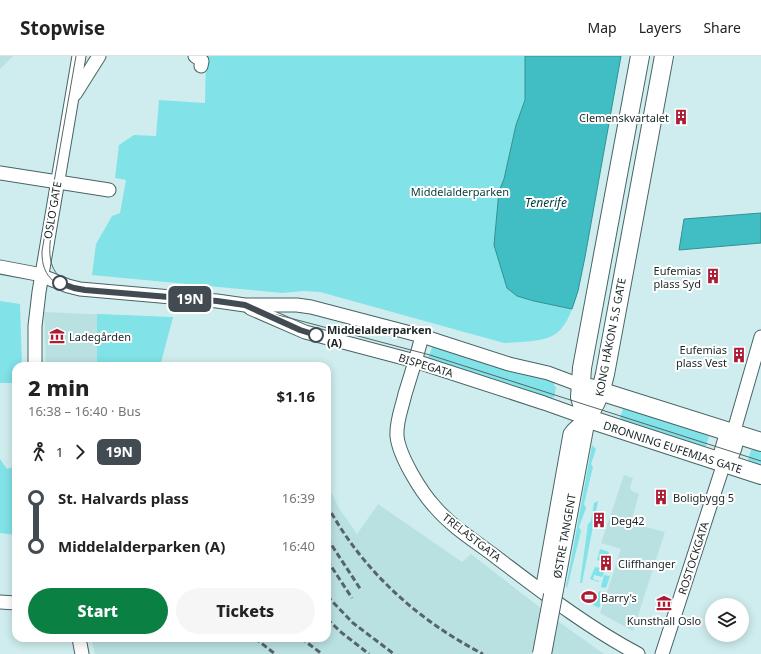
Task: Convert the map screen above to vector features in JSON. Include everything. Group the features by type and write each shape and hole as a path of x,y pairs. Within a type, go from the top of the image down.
{"highway":[{"name":"KONG HÅKON 5.S GATE","path":"586,418 580,397 580,385 640,56"},
{"name":"KONG HÅKON 5.S GATE","path":"586,418 594,408 601,391 664,56"},
{"path":"580,385 761,442"},
{"name":"DRONNING EUFEMIAS GATE","path":"586,418 761,475"},
{"name":"ØSTRE TANGENT","path":"542,654 586,418"}],"street":[{"name":"OSLO GATE","path":"35,362 35,326 41,275 79,56"},
{"path":"71,99 99,56"},
{"path":"0,173 109,190"},
{"name":"BISPEGATA","path":"0,267 41,275 68,286 80,289 217,301 245,305 306,306 422,336 509,364 548,373 580,385"},
{"name":"BISPEGATA","path":"245,305 304,332 415,361 586,418"},
{"name":"TRELASTGATA","path":"422,336 398,418 397,436 411,472 428,499 457,528 542,591 624,647 638,654"},
{"name":"ROSTOCKGATA","path":"662,654 724,463 720,455 725,438 733,434 761,337"},
{"path":"542,591 570,434 586,418"},
{"path":"0,602 12,603"},
{"path":"80,642 82,654"}],"shaded area":[{"path":"0,56 13,56 0,69"},
{"path":"44,312 173,317 161,362 46,362"},
{"path":"624,475 633,478 630,488 632,491 639,494 631,523 665,532 633,631 600,613 621,549 601,543"},
{"path":"331,492 339,508 357,534 378,504 462,562 471,554 555,619 604,654 95,654 92,642 331,642"}],"green space":[{"name":"Middelalderparken","path":"206,56 621,56 578,291 573,307 561,329 554,335 535,341 504,343 320,292 304,291 282,293 92,275 96,244 112,216 120,213 126,180 115,178 119,145 134,135 156,136 159,100 205,103"},
{"path":"0,301 20,304 22,362 12,362 12,383 0,383"},
{"path":"97,314 173,317 161,362 97,362"},
{"path":"433,345 555,379 554,386 556,387 554,398 552,397 551,401 427,361"},
{"path":"626,405 708,432 707,435 709,436 706,446 704,446 702,450 620,424 622,419 620,418"},
{"path":"592,445 596,449 591,464 593,467 584,504 586,508 579,527 581,531 567,588 566,587"},
{"path":"754,446 761,448 761,469 748,465 751,450 753,450"},
{"path":"0,459 7,469 12,467 12,534 0,533"},
{"path":"598,501 582,583 580,583 588,524 591,521 594,503"},
{"path":"600,549 609,552 607,558 602,557 601,561 597,560"},
{"path":"595,567 600,568 599,571 604,573 602,577 594,575 593,579 599,582 590,579"},
{"path":"604,575 610,576 606,588 601,587"},
{"path":"599,591 604,593 599,608 593,605"}],"water":[{"name":"Tenerife","path":"525,56 621,56 585,257 578,291 572,309 517,296 507,288 494,245 499,191 504,179 516,125 525,100"},
{"path":"761,213 761,243 679,250 684,219"}],"tram line":[{"path":"76,56 42,251 42,261 45,269 53,281 59,285 75,291 227,305 286,317 430,355 761,461"},
{"path":"54,217 50,239 50,259 53,268 59,276 67,282 80,286 160,293"}],"railway":[{"path":"331,512 357,551 374,572 393,591 436,626 483,654"},
{"path":"331,544 361,590"},
{"path":"331,566 352,598"},
{"path":"331,600 353,623 394,654"},
{"path":"331,623 369,654"},
{"path":"260,642 275,654"},
{"path":"306,642 322,654"}],"bus line":[{"name":"19N","path":"60,283 85,290 217,301 245,305 300,330 316,335"}],"place":[{"name":"Clemenskvartalet","path":"681,117"},
{"name":"Eufemias plass Syd","path":"713,276"},
{"name":"Middelalderparken (A)","path":"316,335"},
{"name":"Ladegården","path":"57,336"},
{"name":"Eufemias plass Vest","path":"739,355"},
{"name":"Boligbygg 5","path":"661,497"},
{"name":"Deg42","path":"599,520"},
{"name":"Cliffhanger","path":"606,563"},
{"name":"Barry's","path":"589,597"},
{"name":"Kunsthall Oslo","path":"664,603"}]}
